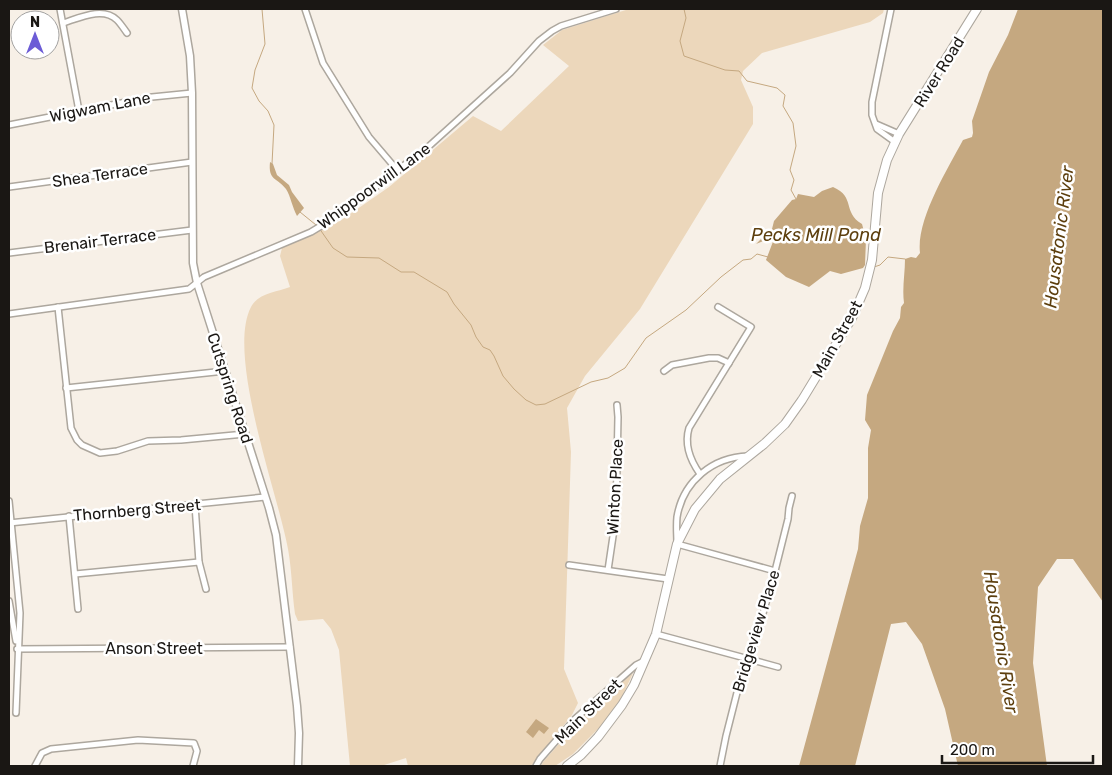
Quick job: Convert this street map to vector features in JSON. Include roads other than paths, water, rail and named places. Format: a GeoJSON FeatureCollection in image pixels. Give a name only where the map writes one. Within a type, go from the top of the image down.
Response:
{"type":"FeatureCollection","features":[{"type":"Feature","properties":{"kind":"main road","name":"River Road"},"geometry":{"type":"LineString","coordinates":[[899,134],[978,9]]}},
{"type":"Feature","properties":{"kind":"main road","name":"Main Street"},"geometry":{"type":"LineString","coordinates":[[567,766],[587,749],[612,719],[634,685],[646,661],[656,634],[677,544],[701,500],[720,479],[778,432],[802,400],[852,318],[865,288],[871,266],[880,183],[887,160],[899,134]]}},
{"type":"Feature","properties":{"kind":"street"},"geometry":{"type":"LineString","coordinates":[[60,9],[79,112]]}},
{"type":"Feature","properties":{"kind":"street","name":"Cutspring Road"},"geometry":{"type":"LineString","coordinates":[[182,9],[190,56],[192,93],[193,263],[197,283],[276,535],[299,733],[298,766]]}},
{"type":"Feature","properties":{"kind":"street"},"geometry":{"type":"LineString","coordinates":[[304,9],[323,63],[369,137],[398,171]]}},
{"type":"Feature","properties":{"kind":"street","name":"Whippoorwill Lane"},"geometry":{"type":"LineString","coordinates":[[9,314],[189,289],[204,277],[311,232],[398,171],[451,127],[510,73],[545,36],[561,26],[616,9]]}},
{"type":"Feature","properties":{"kind":"street"},"geometry":{"type":"LineString","coordinates":[[890,9],[872,102],[872,115],[878,130],[896,142]]}},
{"type":"Feature","properties":{"kind":"street"},"geometry":{"type":"LineString","coordinates":[[63,23],[93,14],[106,14],[118,20],[127,34]]}},
{"type":"Feature","properties":{"kind":"street","name":"Wigwam Lane"},"geometry":{"type":"LineString","coordinates":[[9,125],[152,97],[192,93]]}},
{"type":"Feature","properties":{"kind":"street"},"geometry":{"type":"LineString","coordinates":[[876,124],[899,134]]}},
{"type":"Feature","properties":{"kind":"street","name":"Shea Terrace"},"geometry":{"type":"LineString","coordinates":[[9,187],[192,162]]}},
{"type":"Feature","properties":{"kind":"street","name":"Brenair Terrace"},"geometry":{"type":"LineString","coordinates":[[9,253],[192,230]]}},
{"type":"Feature","properties":{"kind":"street"},"geometry":{"type":"LineString","coordinates":[[58,307],[70,422],[73,434],[87,448],[100,453],[117,452],[148,441],[245,434]]}},
{"type":"Feature","properties":{"kind":"street"},"geometry":{"type":"LineString","coordinates":[[700,474],[689,452],[687,436],[689,428],[752,327],[718,307]]}},
{"type":"Feature","properties":{"kind":"street"},"geometry":{"type":"LineString","coordinates":[[664,371],[672,365],[709,358],[718,358],[729,363]]}},
{"type":"Feature","properties":{"kind":"street"},"geometry":{"type":"LineString","coordinates":[[66,388],[225,372]]}},
{"type":"Feature","properties":{"kind":"street","name":"Winton Place"},"geometry":{"type":"LineString","coordinates":[[608,570],[616,516],[618,417],[616,405]]}},
{"type":"Feature","properties":{"kind":"street","name":"Main Street"},"geometry":{"type":"LineString","coordinates":[[677,544],[677,521],[680,507],[689,486],[700,474],[727,460],[737,456],[749,456]]}},
{"type":"Feature","properties":{"kind":"street","name":"Bridgeview Place"},"geometry":{"type":"LineString","coordinates":[[720,766],[744,665],[754,645],[775,571],[792,496]]}},
{"type":"Feature","properties":{"kind":"street","name":"Thornberg Street"},"geometry":{"type":"LineString","coordinates":[[10,522],[265,497]]}},
{"type":"Feature","properties":{"kind":"street"},"geometry":{"type":"LineString","coordinates":[[9,501],[20,613],[17,649],[16,713]]}},
{"type":"Feature","properties":{"kind":"street"},"geometry":{"type":"LineString","coordinates":[[195,505],[199,562],[206,589]]}},
{"type":"Feature","properties":{"kind":"street"},"geometry":{"type":"LineString","coordinates":[[70,516],[78,609]]}},
{"type":"Feature","properties":{"kind":"street"},"geometry":{"type":"LineString","coordinates":[[677,544],[775,571]]}},
{"type":"Feature","properties":{"kind":"street"},"geometry":{"type":"LineString","coordinates":[[75,574],[199,562]]}},
{"type":"Feature","properties":{"kind":"street"},"geometry":{"type":"LineString","coordinates":[[570,565],[668,579]]}},
{"type":"Feature","properties":{"kind":"street"},"geometry":{"type":"LineString","coordinates":[[9,601],[17,649]]}},
{"type":"Feature","properties":{"kind":"street"},"geometry":{"type":"LineString","coordinates":[[656,634],[778,667]]}},
{"type":"Feature","properties":{"kind":"street","name":"Anson Street"},"geometry":{"type":"LineString","coordinates":[[17,649],[290,647]]}},
{"type":"Feature","properties":{"kind":"street","name":"Main Street"},"geometry":{"type":"LineString","coordinates":[[536,766],[576,718],[636,666],[646,661]]}},
{"type":"Feature","properties":{"kind":"street"},"geometry":{"type":"LineString","coordinates":[[35,766],[42,753],[51,749],[138,740],[194,743],[197,751],[193,766]]}},
{"type":"Feature","properties":{"kind":"water","name":"Housatonic River"},"geometry":{"type":"Polygon","coordinates":[[[1018,9],[1103,9],[1103,602],[1073,559],[1057,559],[1038,587],[1033,663],[1047,766],[958,766],[945,709],[922,644],[906,622],[891,624],[855,766],[799,766],[858,549],[860,526],[868,498],[868,448],[871,430],[865,420],[867,395],[900,318],[901,307],[904,303],[905,259],[916,258],[920,253],[923,226],[934,195],[963,140],[972,137],[972,121],[989,72],[1008,35],[1018,9]]]}},
{"type":"Feature","properties":{"kind":"water"},"geometry":{"type":"Polygon","coordinates":[[[270,162],[273,164],[277,175],[289,185],[304,208],[297,216],[286,189],[270,173],[270,162]]]}},
{"type":"Feature","properties":{"kind":"water","name":"Pecks Mill Pond"},"geometry":{"type":"Polygon","coordinates":[[[833,187],[844,195],[852,215],[862,224],[866,239],[865,265],[863,268],[841,274],[830,271],[809,287],[786,277],[766,260],[774,239],[768,239],[756,244],[771,233],[774,221],[792,200],[796,199],[798,194],[814,197],[822,191],[833,187]]]}},
{"type":"Feature","properties":{"kind":"water"},"geometry":{"type":"Polygon","coordinates":[[[536,719],[549,728],[544,734],[539,730],[533,738],[526,732],[536,719]]]}},
{"type":"Feature","properties":{"kind":"waterway"},"geometry":{"type":"LineString","coordinates":[[262,9],[265,44],[255,70],[252,88],[259,101],[268,111],[274,125],[272,164]]}},
{"type":"Feature","properties":{"kind":"waterway"},"geometry":{"type":"LineString","coordinates":[[684,9],[686,18],[680,41],[684,56],[725,70],[739,71],[747,81],[777,88],[785,95],[783,106],[793,123],[796,146],[790,170],[794,180],[791,190],[796,199]]}},
{"type":"Feature","properties":{"kind":"waterway"},"geometry":{"type":"LineString","coordinates":[[300,212],[316,225]]}},
{"type":"Feature","properties":{"kind":"waterway"},"geometry":{"type":"LineString","coordinates":[[319,228],[333,248],[347,257],[379,258],[401,272],[414,272],[447,292],[471,325],[483,347],[490,350],[503,376],[526,400],[536,405],[545,404],[591,382],[608,378],[625,368],[646,338],[686,310],[721,277],[743,260],[751,259],[757,254],[768,257]]}},
{"type":"Feature","properties":{"kind":"waterway"},"geometry":{"type":"LineString","coordinates":[[874,267],[880,265],[888,257],[905,259]]}}]}
